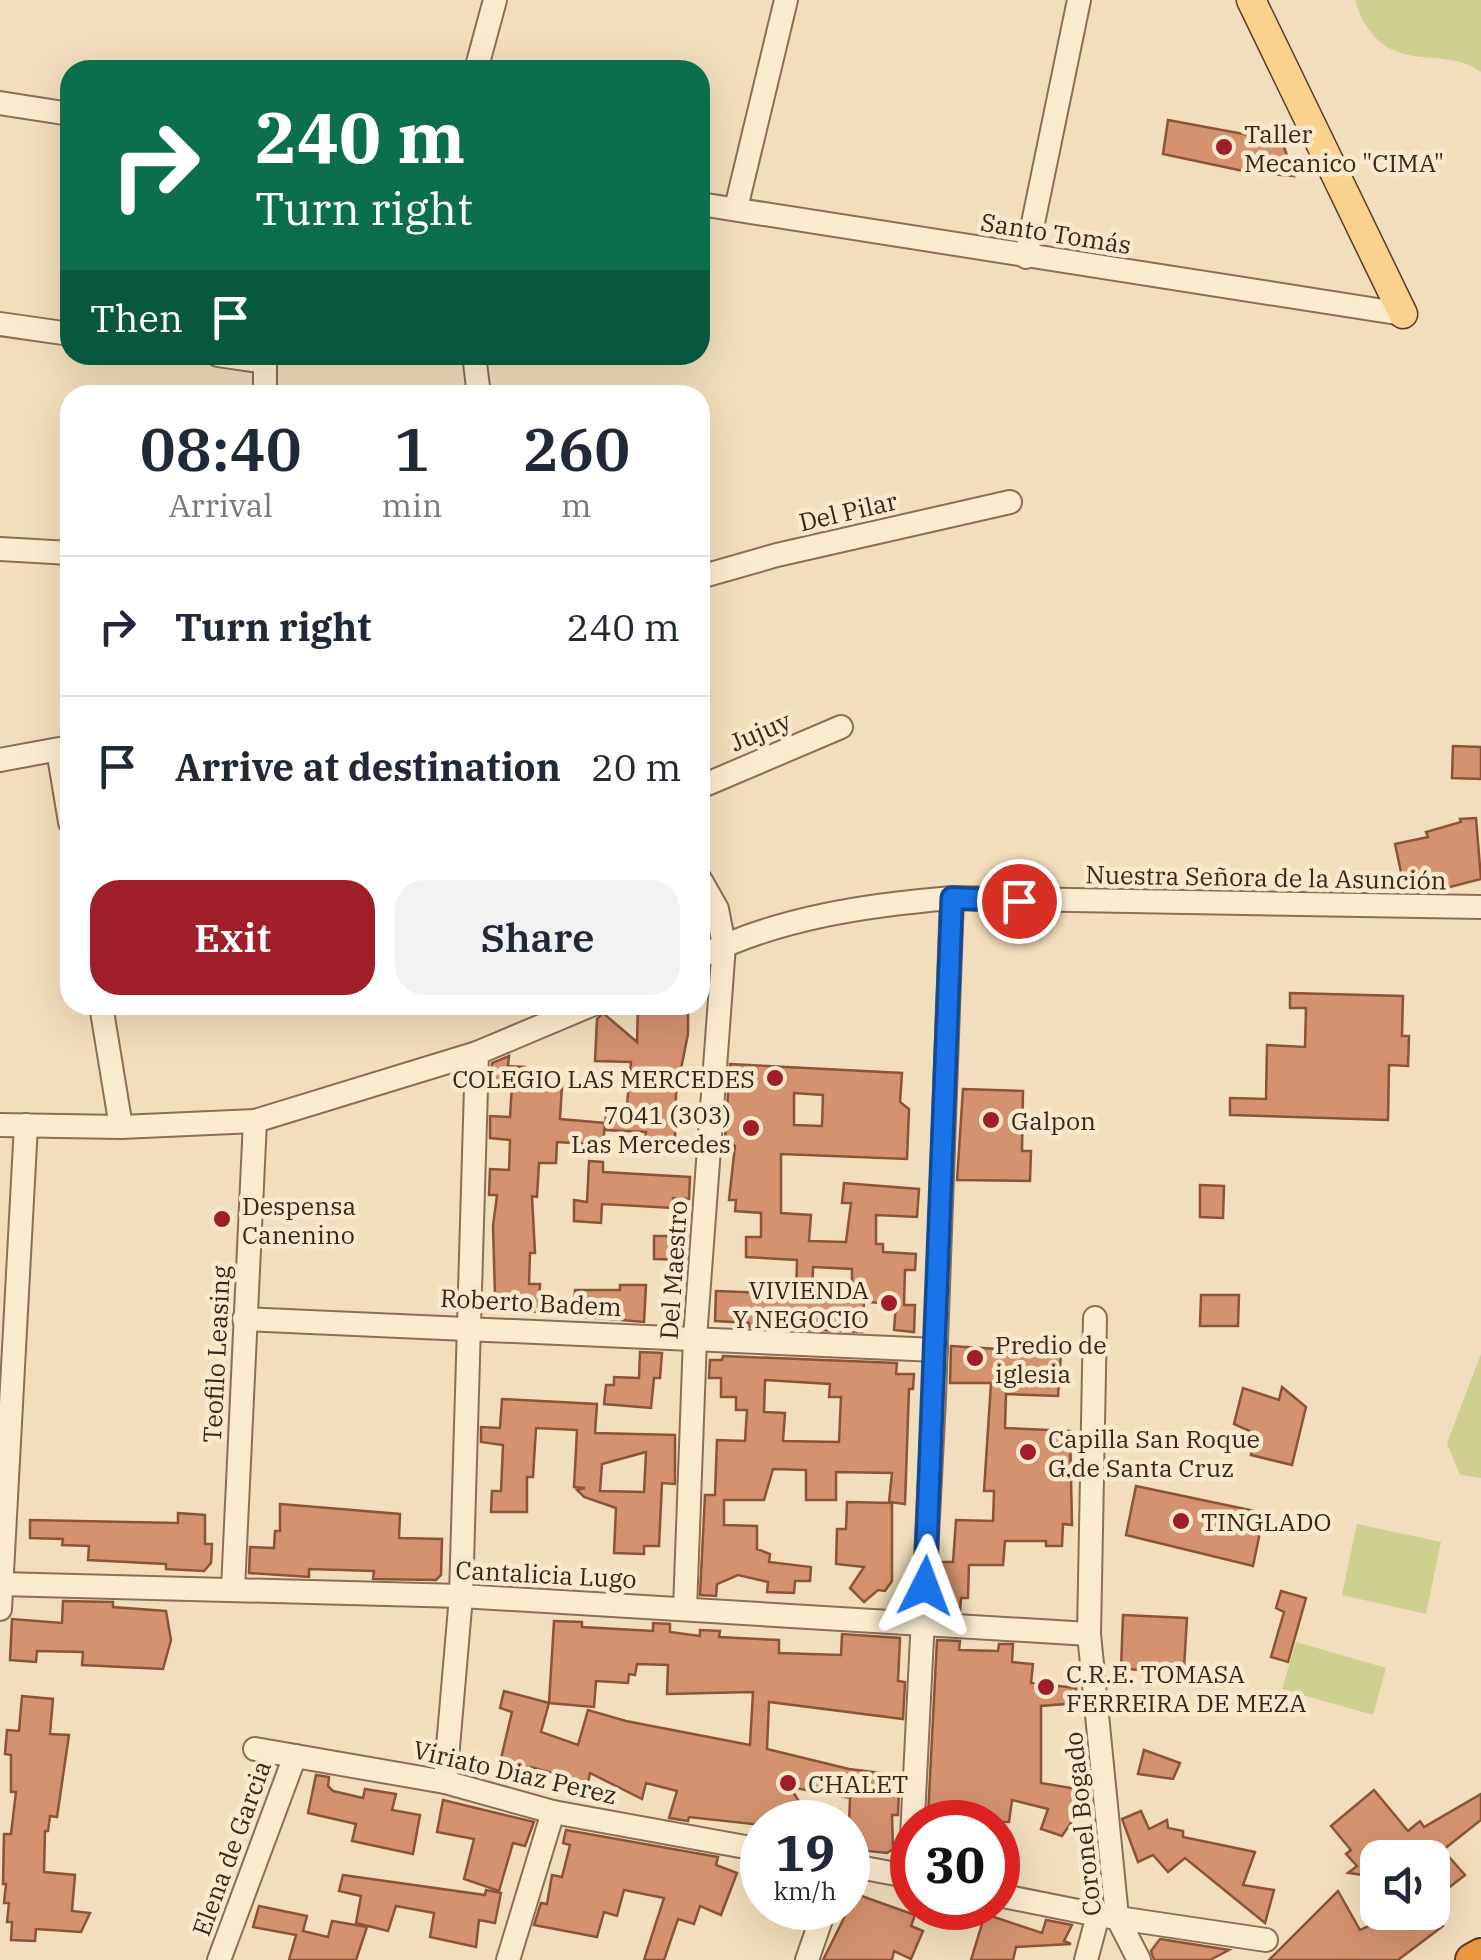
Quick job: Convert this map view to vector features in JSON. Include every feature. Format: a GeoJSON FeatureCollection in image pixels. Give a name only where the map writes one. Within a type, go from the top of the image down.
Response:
{"type":"FeatureCollection","features":[{"type":"Feature","properties":{"kind":"highway"},"geometry":{"type":"LineString","coordinates":[[1472,1960],[1481,1955]]}},
{"type":"Feature","properties":{"kind":"main road"},"geometry":{"type":"LineString","coordinates":[[1251,0],[1403,314]]}},
{"type":"Feature","properties":{"kind":"street"},"geometry":{"type":"LineString","coordinates":[[479,60],[496,0]]}},
{"type":"Feature","properties":{"kind":"street"},"geometry":{"type":"LineString","coordinates":[[736,208],[786,0]]}},
{"type":"Feature","properties":{"kind":"street"},"geometry":{"type":"LineString","coordinates":[[1026,257],[1080,0]]}},
{"type":"Feature","properties":{"kind":"street"},"geometry":{"type":"LineString","coordinates":[[0,103],[60,112]]}},
{"type":"Feature","properties":{"kind":"street","name":"Santo Tomás"},"geometry":{"type":"LineString","coordinates":[[710,205],[1403,314]]}},
{"type":"Feature","properties":{"kind":"street"},"geometry":{"type":"LineString","coordinates":[[0,324],[60,333]]}},
{"type":"Feature","properties":{"kind":"street","name":"Del Pilar"},"geometry":{"type":"LineString","coordinates":[[710,574],[1010,502]]}},
{"type":"Feature","properties":{"kind":"street"},"geometry":{"type":"LineString","coordinates":[[0,549],[60,553]]}},
{"type":"Feature","properties":{"kind":"street","name":"Jujuy"},"geometry":{"type":"LineString","coordinates":[[710,782],[841,727]]}},
{"type":"Feature","properties":{"kind":"street"},"geometry":{"type":"LineString","coordinates":[[0,760],[60,749]]}},
{"type":"Feature","properties":{"kind":"street","name":"Del Maestro"},"geometry":{"type":"LineString","coordinates":[[685,1610],[696,1338],[724,945],[718,910],[710,897]]}},
{"type":"Feature","properties":{"kind":"street"},"geometry":{"type":"LineString","coordinates":[[915,1800],[952,898]]}},
{"type":"Feature","properties":{"kind":"street","name":"Nuestra Señora de la Asunción"},"geometry":{"type":"LineString","coordinates":[[710,953],[724,945],[865,905],[952,898],[1481,907]]}},
{"type":"Feature","properties":{"kind":"street"},"geometry":{"type":"LineString","coordinates":[[103,1015],[122,1126]]}},
{"type":"Feature","properties":{"kind":"street"},"geometry":{"type":"LineString","coordinates":[[0,1126],[255,1121],[477,1053],[566,1015]]}},
{"type":"Feature","properties":{"kind":"street"},"geometry":{"type":"LineString","coordinates":[[445,1782],[461,1596],[477,1053]]}},
{"type":"Feature","properties":{"kind":"street","name":"Teofilo Leasing"},"geometry":{"type":"LineString","coordinates":[[233,1589],[255,1121]]}},
{"type":"Feature","properties":{"kind":"street"},"geometry":{"type":"LineString","coordinates":[[0,1609],[26,1125]]}},
{"type":"Feature","properties":{"kind":"street","name":"Roberto Badem"},"geometry":{"type":"LineString","coordinates":[[244,1318],[936,1350]]}},
{"type":"Feature","properties":{"kind":"street","name":"Coronel Bogado"},"geometry":{"type":"LineString","coordinates":[[1096,1318],[1089,1634],[1108,1916],[1139,1960]]}},
{"type":"Feature","properties":{"kind":"street","name":"Cantalicia Lugo"},"geometry":{"type":"LineString","coordinates":[[0,1584],[461,1596],[1089,1634]]}},
{"type":"Feature","properties":{"kind":"street","name":"Viriato Diaz Perez"},"geometry":{"type":"LineString","coordinates":[[255,1749],[445,1782],[554,1812],[740,1846]]}},
{"type":"Feature","properties":{"kind":"street","name":"Elena de Garcia"},"geometry":{"type":"LineString","coordinates":[[219,1960],[295,1756]]}},
{"type":"Feature","properties":{"kind":"street"},"geometry":{"type":"LineString","coordinates":[[508,1960],[554,1812]]}},
{"type":"Feature","properties":{"kind":"street"},"geometry":{"type":"LineString","coordinates":[[1020,1898],[1266,1940]]}},
{"type":"Feature","properties":{"kind":"street"},"geometry":{"type":"LineString","coordinates":[[1086,1960],[1108,1916]]}},
{"type":"Feature","properties":{"kind":"street"},"geometry":{"type":"LineString","coordinates":[[806,1960],[817,1930]]}},
{"type":"Feature","properties":{"kind":"green space"},"geometry":{"type":"Polygon","coordinates":[[[1355,0],[1481,0],[1481,72],[1466,64],[1396,51],[1380,42],[1366,26],[1355,0]]]}},
{"type":"Feature","properties":{"kind":"green space"},"geometry":{"type":"Polygon","coordinates":[[[1481,1354],[1481,1478],[1460,1475],[1447,1443],[1481,1354]]]}},
{"type":"Feature","properties":{"kind":"green space"},"geometry":{"type":"Polygon","coordinates":[[[1357,1524],[1441,1542],[1426,1614],[1342,1595],[1357,1524]]]}},
{"type":"Feature","properties":{"kind":"green space"},"geometry":{"type":"Polygon","coordinates":[[[1296,1642],[1386,1668],[1373,1715],[1282,1689],[1296,1642]]]}},
{"type":"Feature","properties":{"kind":"building","name":"Taller Mecanico \"CIMA\""},"geometry":{"type":"Polygon","coordinates":[[[1168,120],[1282,141],[1294,176],[1248,172],[1163,154],[1168,120]]]}},
{"type":"Feature","properties":{"kind":"building"},"geometry":{"type":"Polygon","coordinates":[[[1453,746],[1481,747],[1481,779],[1452,778],[1453,746]]]}},
{"type":"Feature","properties":{"kind":"building"},"geometry":{"type":"Polygon","coordinates":[[[1476,818],[1481,879],[1442,889],[1439,879],[1404,886],[1395,844],[1428,837],[1426,832],[1461,822],[1460,819],[1476,818]]]}},
{"type":"Feature","properties":{"kind":"building"},"geometry":{"type":"Polygon","coordinates":[[[1290,993],[1403,996],[1402,1036],[1409,1036],[1408,1066],[1389,1065],[1388,1120],[1230,1115],[1230,1098],[1266,1099],[1267,1045],[1305,1047],[1306,1008],[1290,1008],[1290,993]]]}},
{"type":"Feature","properties":{"kind":"building"},"geometry":{"type":"Polygon","coordinates":[[[605,1015],[637,1042],[638,1015],[688,1015],[676,1094],[675,1142],[645,1140],[646,1132],[605,1130],[606,1114],[626,1115],[631,1062],[595,1061],[597,1019],[605,1015]]]}},
{"type":"Feature","properties":{"kind":"building"},"geometry":{"type":"Polygon","coordinates":[[[509,1056],[508,1066],[525,1067],[525,1083],[491,1081],[492,1063],[509,1056]]]}},
{"type":"Feature","properties":{"kind":"building"},"geometry":{"type":"Polygon","coordinates":[[[730,1064],[902,1073],[900,1102],[909,1109],[907,1159],[781,1154],[781,1213],[811,1215],[809,1241],[846,1242],[851,1203],[842,1203],[844,1183],[919,1189],[917,1217],[876,1215],[876,1244],[883,1244],[883,1252],[916,1254],[915,1270],[905,1270],[904,1305],[915,1305],[914,1332],[894,1330],[896,1305],[852,1300],[852,1269],[813,1267],[812,1299],[864,1302],[862,1332],[749,1327],[749,1323],[715,1321],[716,1291],[796,1294],[797,1260],[746,1257],[746,1237],[761,1237],[761,1213],[735,1211],[736,1200],[729,1200],[735,1146],[725,1138],[730,1064]],[[794,1093],[794,1125],[822,1126],[823,1095],[794,1093]]]}},
{"type":"Feature","properties":{"kind":"building"},"geometry":{"type":"Polygon","coordinates":[[[512,1085],[562,1086],[560,1119],[605,1123],[603,1145],[557,1142],[556,1163],[539,1163],[537,1197],[532,1196],[535,1253],[530,1253],[529,1284],[540,1284],[539,1312],[484,1309],[495,1295],[493,1226],[497,1195],[489,1195],[490,1169],[509,1170],[510,1140],[490,1138],[490,1116],[510,1117],[512,1085]]]}},
{"type":"Feature","properties":{"kind":"building","name":"Galpon"},"geometry":{"type":"Polygon","coordinates":[[[963,1089],[1023,1091],[1022,1151],[1031,1151],[1030,1181],[957,1180],[963,1089]]]}},
{"type":"Feature","properties":{"kind":"building"},"geometry":{"type":"Polygon","coordinates":[[[589,1161],[603,1162],[603,1172],[690,1177],[689,1199],[673,1198],[673,1208],[602,1204],[601,1223],[574,1221],[574,1200],[587,1202],[589,1161]]]}},
{"type":"Feature","properties":{"kind":"building"},"geometry":{"type":"Polygon","coordinates":[[[1200,1185],[1224,1186],[1223,1218],[1200,1217],[1200,1185]]]}},
{"type":"Feature","properties":{"kind":"building"},"geometry":{"type":"Polygon","coordinates":[[[654,1236],[687,1236],[686,1260],[654,1259],[654,1236]]]}},
{"type":"Feature","properties":{"kind":"building"},"geometry":{"type":"Polygon","coordinates":[[[620,1285],[646,1285],[644,1322],[574,1316],[575,1290],[620,1290],[620,1285]]]}},
{"type":"Feature","properties":{"kind":"building"},"geometry":{"type":"Polygon","coordinates":[[[1201,1295],[1239,1295],[1238,1326],[1200,1326],[1201,1295]]]}},
{"type":"Feature","properties":{"kind":"building"},"geometry":{"type":"Polygon","coordinates":[[[951,1346],[1061,1353],[1058,1396],[1006,1394],[1005,1428],[1070,1431],[1072,1525],[1063,1524],[1062,1546],[1046,1546],[1046,1541],[1005,1541],[1003,1565],[969,1565],[968,1598],[961,1598],[960,1611],[939,1608],[941,1562],[953,1562],[956,1520],[993,1521],[994,1491],[984,1491],[991,1383],[950,1383],[951,1346]]]}},
{"type":"Feature","properties":{"kind":"building"},"geometry":{"type":"Polygon","coordinates":[[[640,1352],[662,1353],[651,1408],[604,1404],[606,1385],[614,1385],[614,1377],[639,1378],[640,1352]]]}},
{"type":"Feature","properties":{"kind":"building"},"geometry":{"type":"Polygon","coordinates":[[[723,1356],[897,1363],[896,1374],[914,1374],[913,1389],[909,1389],[905,1504],[889,1502],[892,1473],[836,1472],[836,1500],[806,1500],[806,1470],[773,1469],[764,1500],[724,1500],[724,1525],[757,1526],[757,1549],[770,1554],[769,1562],[811,1567],[810,1581],[795,1581],[794,1593],[767,1592],[768,1582],[738,1575],[717,1584],[716,1596],[700,1595],[705,1495],[715,1495],[717,1440],[745,1441],[747,1410],[736,1410],[736,1397],[721,1397],[721,1378],[709,1378],[710,1360],[722,1360],[723,1356]],[[765,1380],[764,1412],[785,1413],[783,1441],[839,1442],[841,1397],[829,1397],[830,1384],[765,1380]]]}},
{"type":"Feature","properties":{"kind":"building"},"geometry":{"type":"Polygon","coordinates":[[[1282,1387],[1306,1407],[1292,1465],[1251,1455],[1256,1434],[1234,1424],[1243,1388],[1279,1400],[1282,1387]]]}},
{"type":"Feature","properties":{"kind":"building"},"geometry":{"type":"Polygon","coordinates":[[[502,1399],[597,1404],[595,1433],[675,1435],[675,1484],[662,1483],[659,1546],[644,1546],[644,1554],[614,1553],[616,1508],[584,1497],[577,1490],[585,1488],[574,1487],[577,1430],[536,1428],[533,1477],[527,1477],[527,1512],[491,1512],[492,1491],[501,1491],[503,1445],[481,1442],[481,1427],[500,1428],[502,1399]],[[646,1452],[602,1464],[600,1491],[644,1492],[646,1452]]]}},
{"type":"Feature","properties":{"kind":"building","name":"TINGLADO"},"geometry":{"type":"Polygon","coordinates":[[[1136,1486],[1264,1513],[1253,1566],[1126,1535],[1136,1486]]]}},
{"type":"Feature","properties":{"kind":"building"},"geometry":{"type":"Polygon","coordinates":[[[847,1502],[892,1503],[892,1581],[885,1591],[878,1590],[864,1602],[850,1588],[864,1567],[836,1564],[837,1529],[846,1529],[847,1502]]]}},
{"type":"Feature","properties":{"kind":"building"},"geometry":{"type":"Polygon","coordinates":[[[280,1504],[400,1514],[399,1538],[442,1539],[441,1575],[436,1580],[373,1579],[374,1571],[309,1569],[309,1577],[249,1573],[250,1547],[274,1548],[275,1531],[280,1531],[280,1504]]]}},
{"type":"Feature","properties":{"kind":"building"},"geometry":{"type":"Polygon","coordinates":[[[178,1513],[205,1515],[205,1544],[212,1544],[211,1563],[204,1571],[166,1569],[166,1564],[88,1560],[89,1546],[62,1545],[63,1539],[30,1538],[30,1520],[178,1523],[178,1513]]]}},
{"type":"Feature","properties":{"kind":"building"},"geometry":{"type":"Polygon","coordinates":[[[1281,1591],[1306,1598],[1288,1662],[1271,1657],[1284,1612],[1276,1608],[1281,1591]]]}},
{"type":"Feature","properties":{"kind":"building"},"geometry":{"type":"Polygon","coordinates":[[[63,1601],[113,1602],[113,1607],[166,1611],[171,1640],[163,1669],[82,1665],[83,1652],[37,1651],[36,1662],[10,1660],[12,1619],[62,1623],[63,1601]]]}},
{"type":"Feature","properties":{"kind":"building"},"geometry":{"type":"Polygon","coordinates":[[[1123,1615],[1187,1618],[1184,1668],[1154,1672],[1121,1668],[1123,1615]]]}},
{"type":"Feature","properties":{"kind":"building"},"geometry":{"type":"Polygon","coordinates":[[[554,1621],[582,1622],[582,1627],[653,1631],[653,1623],[670,1624],[670,1632],[700,1636],[700,1630],[720,1631],[719,1637],[779,1640],[779,1653],[841,1655],[842,1634],[900,1638],[898,1681],[905,1682],[903,1719],[769,1702],[767,1749],[882,1773],[880,1788],[899,1790],[899,1800],[890,1800],[890,1851],[870,1851],[870,1800],[850,1800],[790,1787],[798,1800],[740,1800],[740,1823],[689,1817],[688,1821],[669,1818],[677,1791],[646,1783],[642,1799],[590,1773],[588,1783],[531,1767],[528,1779],[498,1771],[512,1712],[500,1708],[504,1691],[549,1703],[554,1621]],[[637,1664],[628,1683],[596,1681],[594,1707],[549,1703],[541,1732],[578,1745],[588,1710],[750,1745],[753,1692],[667,1694],[668,1665],[637,1664]]]}},
{"type":"Feature","properties":{"kind":"building"},"geometry":{"type":"Polygon","coordinates":[[[937,1640],[960,1641],[959,1650],[998,1651],[999,1644],[1013,1644],[1012,1662],[1033,1664],[1031,1683],[1076,1688],[1078,1703],[1041,1706],[1041,1783],[1083,1790],[1086,1816],[1077,1814],[1062,1836],[1041,1829],[1048,1809],[1020,1800],[929,1800],[937,1640]]]}},
{"type":"Feature","properties":{"kind":"building"},"geometry":{"type":"Polygon","coordinates":[[[22,1696],[53,1699],[50,1734],[69,1735],[57,1817],[50,1816],[45,1831],[44,1872],[75,1875],[72,1911],[90,1913],[81,1932],[36,1929],[35,1941],[11,1940],[12,1922],[7,1922],[9,1903],[4,1903],[4,1834],[11,1834],[16,1792],[11,1792],[11,1755],[5,1754],[7,1730],[19,1731],[22,1696]]]}},
{"type":"Feature","properties":{"kind":"building"},"geometry":{"type":"Polygon","coordinates":[[[1144,1750],[1180,1763],[1173,1779],[1138,1774],[1144,1750]]]}},
{"type":"Feature","properties":{"kind":"building"},"geometry":{"type":"Polygon","coordinates":[[[316,1775],[329,1777],[328,1786],[333,1791],[363,1798],[365,1789],[396,1794],[392,1810],[420,1815],[413,1854],[352,1841],[356,1824],[308,1813],[316,1775]]]}},
{"type":"Feature","properties":{"kind":"building"},"geometry":{"type":"Polygon","coordinates":[[[1374,1790],[1408,1831],[1420,1821],[1424,1827],[1481,1794],[1481,1820],[1450,1844],[1450,1840],[1360,1840],[1360,1875],[1348,1873],[1357,1866],[1346,1854],[1351,1850],[1331,1826],[1374,1790]]]}},
{"type":"Feature","properties":{"kind":"building"},"geometry":{"type":"Polygon","coordinates":[[[443,1800],[534,1822],[525,1846],[513,1843],[499,1891],[464,1879],[474,1839],[437,1832],[443,1800]]]}},
{"type":"Feature","properties":{"kind":"building"},"geometry":{"type":"Polygon","coordinates":[[[1141,1811],[1149,1829],[1167,1820],[1168,1828],[1183,1831],[1183,1837],[1255,1852],[1243,1885],[1274,1890],[1265,1923],[1185,1858],[1168,1872],[1153,1855],[1138,1862],[1122,1819],[1141,1811]]]}},
{"type":"Feature","properties":{"kind":"building"},"geometry":{"type":"Polygon","coordinates":[[[566,1830],[718,1857],[716,1865],[737,1873],[721,1915],[700,1906],[694,1924],[678,1919],[664,1960],[644,1960],[664,1898],[624,1890],[617,1916],[604,1912],[597,1937],[534,1925],[541,1903],[547,1904],[552,1875],[562,1877],[570,1845],[563,1843],[566,1830]]]}},
{"type":"Feature","properties":{"kind":"building"},"geometry":{"type":"Polygon","coordinates":[[[1450,1858],[1465,1875],[1450,1887],[1450,1858]]]}},
{"type":"Feature","properties":{"kind":"building"},"geometry":{"type":"Polygon","coordinates":[[[343,1875],[485,1895],[486,1890],[501,1893],[495,1923],[479,1920],[476,1947],[430,1937],[434,1913],[396,1906],[388,1931],[356,1923],[361,1896],[339,1891],[343,1875]]]}},
{"type":"Feature","properties":{"kind":"building"},"geometry":{"type":"Polygon","coordinates":[[[1338,1891],[1360,1930],[1438,1930],[1398,1960],[1269,1960],[1338,1891]]]}},
{"type":"Feature","properties":{"kind":"building"},"geometry":{"type":"Polygon","coordinates":[[[870,1899],[890,1906],[890,1930],[923,1931],[911,1959],[894,1951],[892,1960],[823,1960],[838,1930],[870,1930],[870,1899]]]}},
{"type":"Feature","properties":{"kind":"building"},"geometry":{"type":"Polygon","coordinates":[[[259,1906],[307,1916],[303,1931],[328,1937],[332,1921],[367,1927],[356,1960],[289,1960],[296,1935],[253,1927],[259,1906]]]}},
{"type":"Feature","properties":{"kind":"building"},"geometry":{"type":"Polygon","coordinates":[[[1046,1920],[1072,1925],[1064,1941],[1071,1944],[1016,1947],[1013,1960],[971,1960],[980,1930],[1020,1930],[1020,1926],[1042,1933],[1046,1920]]]}},
{"type":"Feature","properties":{"kind":"building"},"geometry":{"type":"Polygon","coordinates":[[[1160,1939],[1229,1950],[1210,1960],[1154,1960],[1151,1951],[1160,1939]]]}},
{"type":"Feature","properties":{"kind":"place","name":"Taller Mecanico \"CIMA\""},"geometry":{"type":"Point","coordinates":[1224,147]}},
{"type":"Feature","properties":{"kind":"place","name":"COLEGIO LAS MERCEDES"},"geometry":{"type":"Point","coordinates":[775,1078]}},
{"type":"Feature","properties":{"kind":"place","name":"Galpon"},"geometry":{"type":"Point","coordinates":[991,1120]}},
{"type":"Feature","properties":{"kind":"place","name":"7041 (303) Las Mercedes"},"geometry":{"type":"Point","coordinates":[751,1128]}},
{"type":"Feature","properties":{"kind":"place","name":"Despensa Canenino"},"geometry":{"type":"Point","coordinates":[222,1219]}},
{"type":"Feature","properties":{"kind":"place","name":"VIVIENDA Y NEGOCIO"},"geometry":{"type":"Point","coordinates":[889,1303]}},
{"type":"Feature","properties":{"kind":"place","name":"Predio de iglesia"},"geometry":{"type":"Point","coordinates":[975,1358]}},
{"type":"Feature","properties":{"kind":"place","name":"Capilla San Roque G.de Santa Cruz"},"geometry":{"type":"Point","coordinates":[1028,1452]}},
{"type":"Feature","properties":{"kind":"place","name":"TINGLADO"},"geometry":{"type":"Point","coordinates":[1181,1521]}},
{"type":"Feature","properties":{"kind":"place","name":"C.R.E. TOMASA FERREIRA DE MEZA"},"geometry":{"type":"Point","coordinates":[1046,1687]}},
{"type":"Feature","properties":{"kind":"place","name":"CHALET"},"geometry":{"type":"Point","coordinates":[788,1783]}},
{"type":"Feature","properties":{"kind":"route"},"geometry":{"type":"LineString","coordinates":[[925,1586],[952,898],[1019,901]]}}]}
